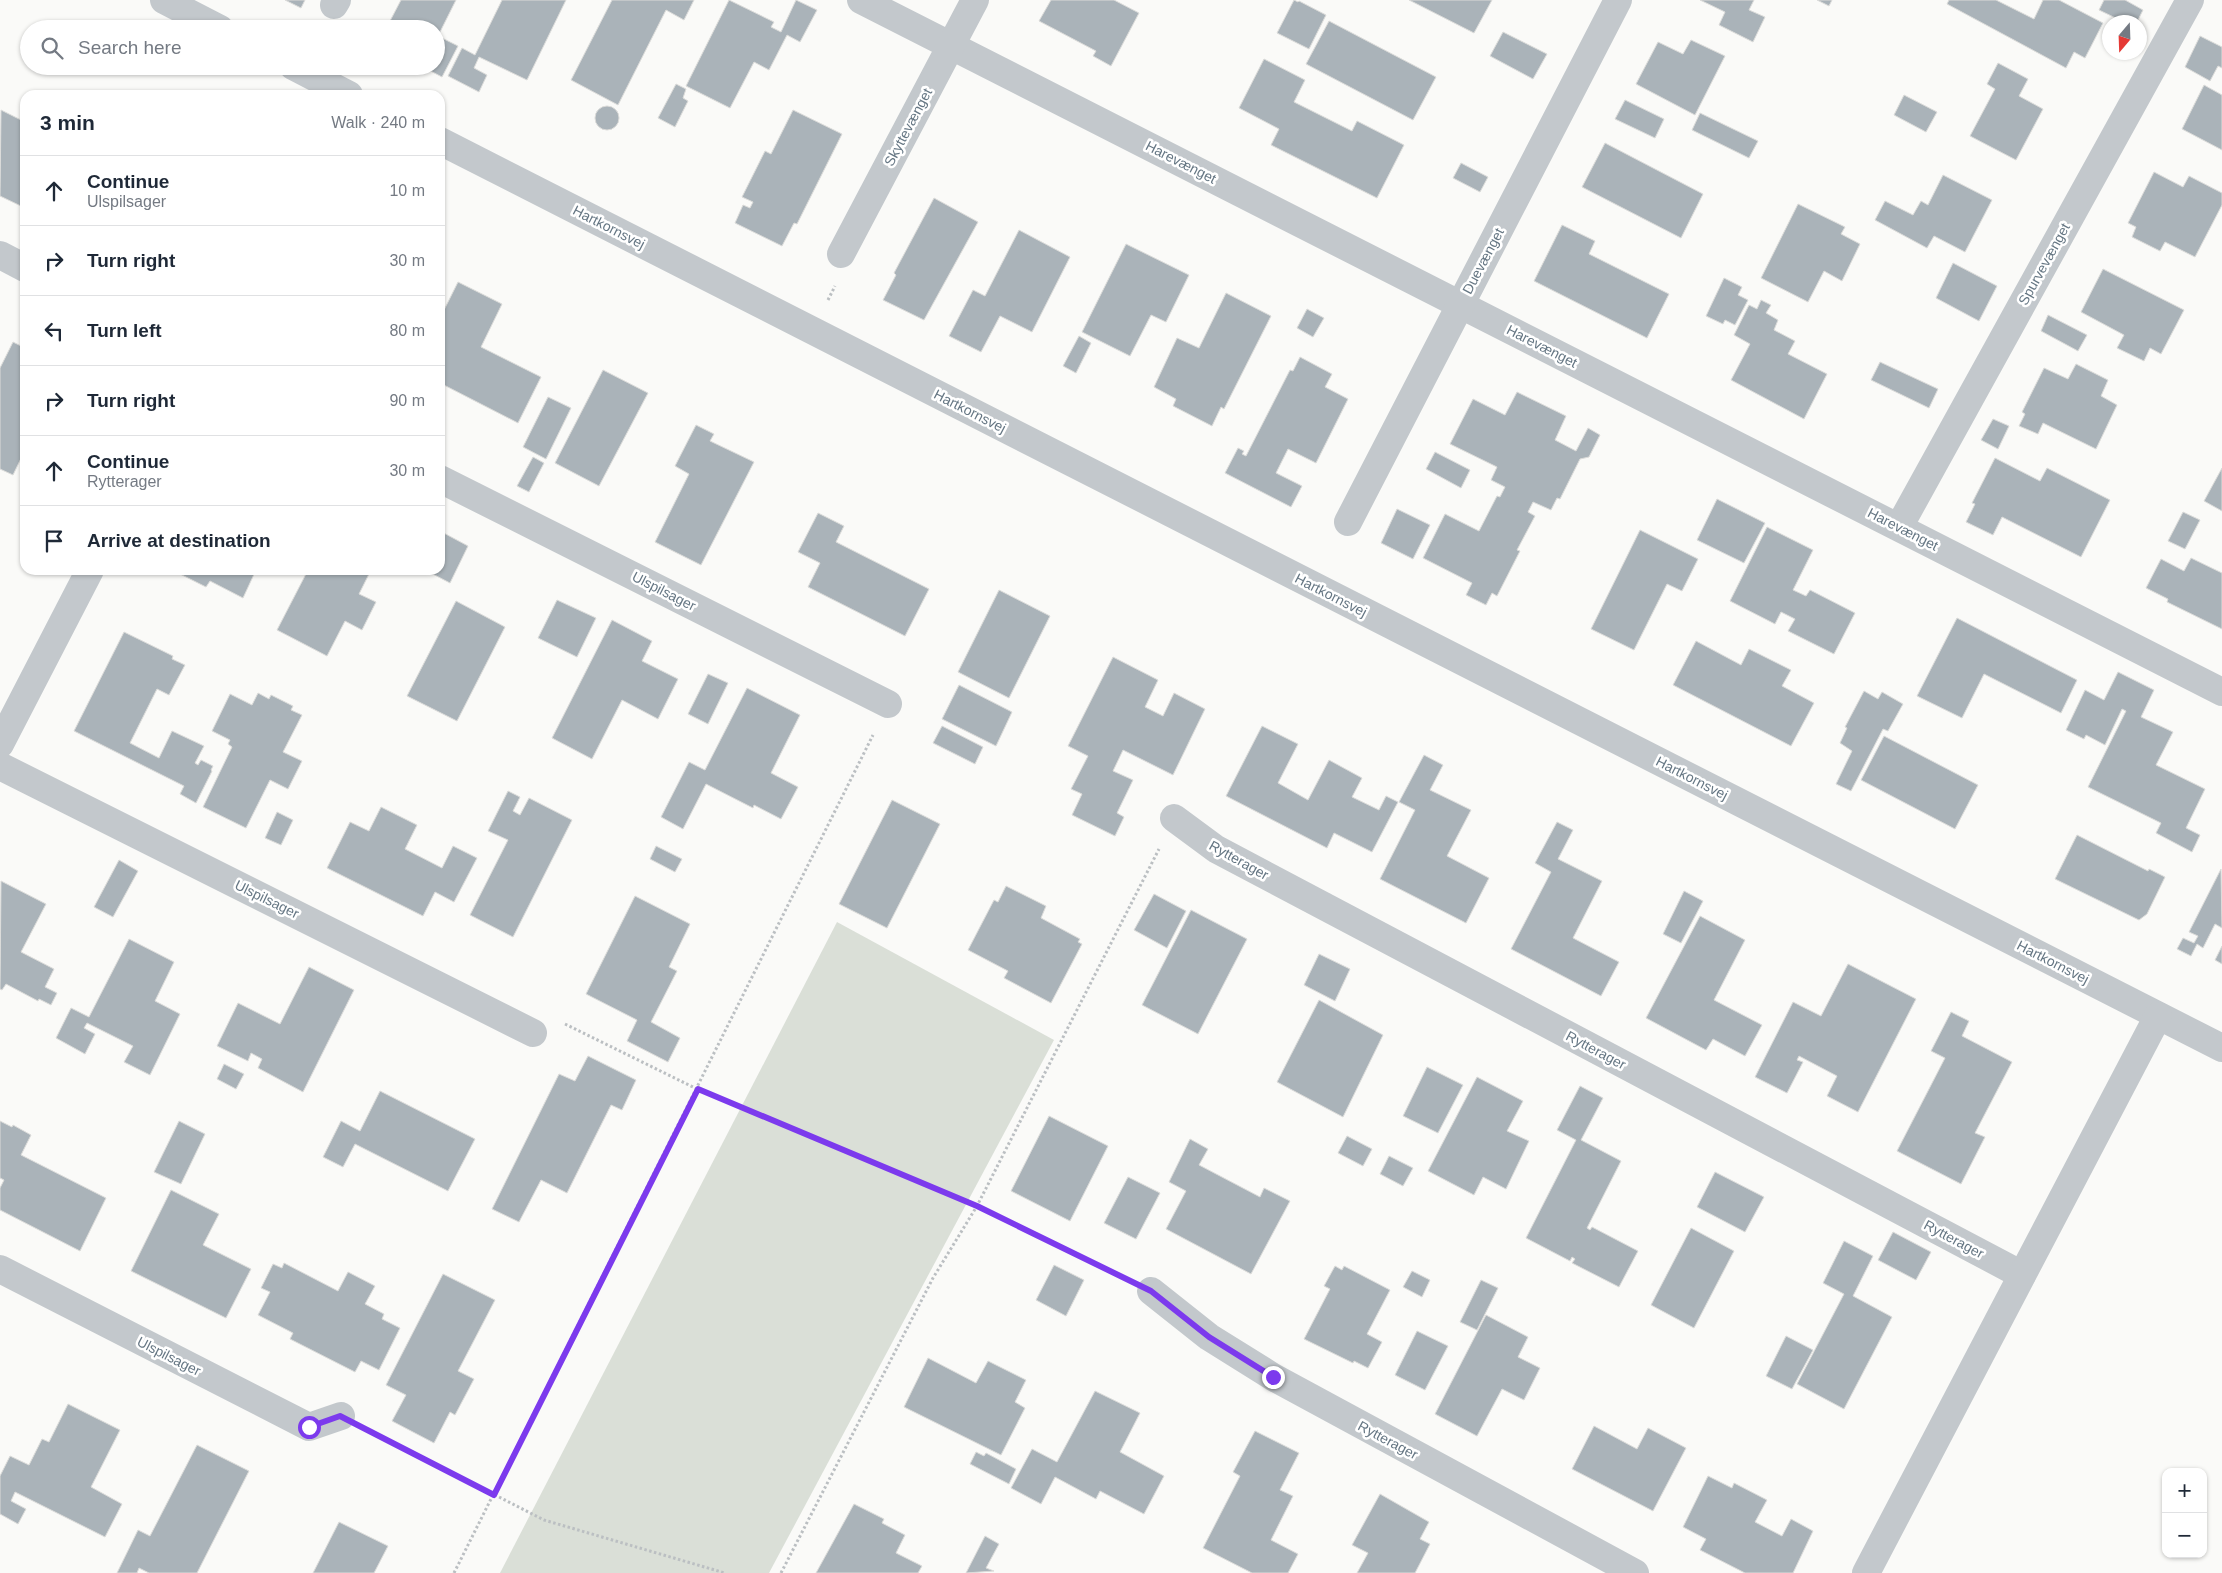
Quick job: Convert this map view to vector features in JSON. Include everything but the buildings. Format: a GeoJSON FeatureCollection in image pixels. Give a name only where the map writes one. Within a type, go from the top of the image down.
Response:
{"type":"FeatureCollection","features":[{"type":"Feature","properties":{"kind":"street"},"geometry":{"type":"LineString","coordinates":[[164,0],[203,20]]}},
{"type":"Feature","properties":{"kind":"street","name":"Harevænget"},"geometry":{"type":"LineString","coordinates":[[861,0],[2222,692]]}},
{"type":"Feature","properties":{"kind":"street","name":"Skyttevænget"},"geometry":{"type":"LineString","coordinates":[[841,254],[975,0]]}},
{"type":"Feature","properties":{"kind":"street","name":"Duevænget"},"geometry":{"type":"LineString","coordinates":[[1348,522],[1618,0]]}},
{"type":"Feature","properties":{"kind":"street","name":"Spurvevænget"},"geometry":{"type":"LineString","coordinates":[[1899,527],[2190,0]]}},
{"type":"Feature","properties":{"kind":"street"},"geometry":{"type":"LineString","coordinates":[[309,75],[335,90]]}},
{"type":"Feature","properties":{"kind":"street","name":"Hartkornsvej"},"geometry":{"type":"LineString","coordinates":[[445,144],[2222,1048]]}},
{"type":"Feature","properties":{"kind":"street"},"geometry":{"type":"LineString","coordinates":[[0,255],[20,265]]}},
{"type":"Feature","properties":{"kind":"street","name":"Ulspilsager"},"geometry":{"type":"LineString","coordinates":[[445,482],[888,704]]}},
{"type":"Feature","properties":{"kind":"street"},"geometry":{"type":"LineString","coordinates":[[0,744],[87,575]]}},
{"type":"Feature","properties":{"kind":"street","name":"Ulspilsager"},"geometry":{"type":"LineString","coordinates":[[0,766],[534,1032]]}},
{"type":"Feature","properties":{"kind":"street","name":"Rytterager"},"geometry":{"type":"LineString","coordinates":[[1174,818],[1216,849],[2022,1275]]}},
{"type":"Feature","properties":{"kind":"street"},"geometry":{"type":"LineString","coordinates":[[1866,1573],[2158,1016]]}},
{"type":"Feature","properties":{"kind":"street","name":"Ulspilsager"},"geometry":{"type":"LineString","coordinates":[[0,1270],[309,1427],[340,1416]]}},
{"type":"Feature","properties":{"kind":"street","name":"Rytterager"},"geometry":{"type":"LineString","coordinates":[[1151,1291],[1209,1337],[1273,1377],[1635,1573]]}},
{"type":"Feature","properties":{"kind":"path"},"geometry":{"type":"LineString","coordinates":[[813,331],[842,270],[841,254]]}},
{"type":"Feature","properties":{"kind":"path"},"geometry":{"type":"LineString","coordinates":[[454,1573],[698,1089],[888,704]]}},
{"type":"Feature","properties":{"kind":"path"},"geometry":{"type":"LineString","coordinates":[[781,1573],[933,1278],[977,1206],[1174,818]]}},
{"type":"Feature","properties":{"kind":"path"},"geometry":{"type":"LineString","coordinates":[[534,1032],[551,1017],[698,1089],[977,1206],[1151,1291]]}},
{"type":"Feature","properties":{"kind":"path"},"geometry":{"type":"LineString","coordinates":[[340,1416],[544,1520],[725,1573]]}},
{"type":"Feature","properties":{"kind":"shaded area"},"geometry":{"type":"Polygon","coordinates":[[[837,922],[1054,1040],[769,1573],[500,1573],[837,922]]]}},
{"type":"Feature","properties":{"kind":"route"},"geometry":{"type":"LineString","coordinates":[[309,1427],[340,1416],[494,1495],[698,1089],[977,1206],[1151,1291],[1209,1337],[1273,1377]]}}]}
